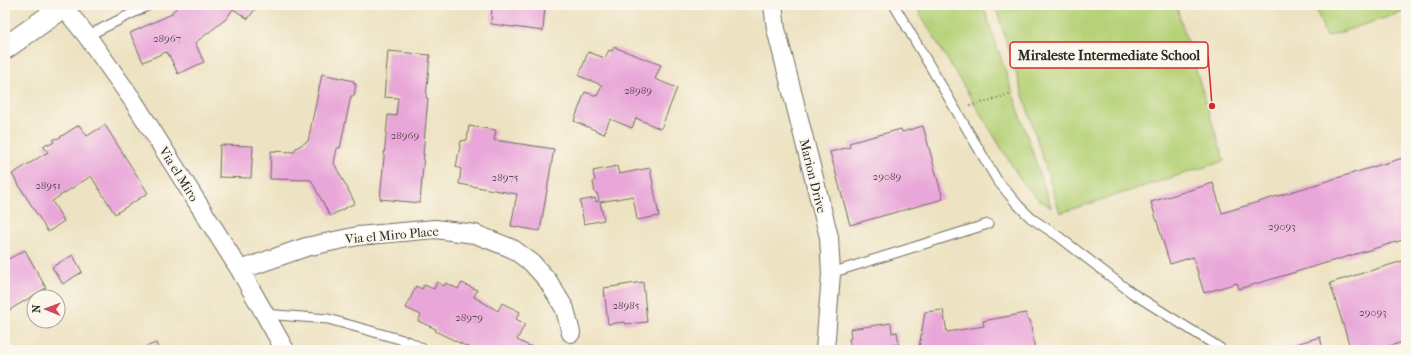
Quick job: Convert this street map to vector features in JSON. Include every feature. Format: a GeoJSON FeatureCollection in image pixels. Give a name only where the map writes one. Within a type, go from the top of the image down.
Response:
{"type":"FeatureCollection","features":[{"type":"Feature","properties":{"kind":"main road"},"geometry":{"type":"LineString","coordinates":[[5,48],[64,6]]}},
{"type":"Feature","properties":{"kind":"street","name":"Marion Drive"},"geometry":{"type":"LineString","coordinates":[[773,5],[776,29],[829,237],[831,273],[824,350]]}},
{"type":"Feature","properties":{"kind":"street","name":"Via el Miro"},"geometry":{"type":"LineString","coordinates":[[64,6],[132,99],[240,270],[285,350]]}},
{"type":"Feature","properties":{"kind":"street","name":"Via el Miro Place"},"geometry":{"type":"LineString","coordinates":[[240,270],[306,247],[358,236],[435,229],[475,234],[513,249],[532,263],[548,282],[565,309],[572,333]]}},
{"type":"Feature","properties":{"kind":"lane"},"geometry":{"type":"LineString","coordinates":[[87,36],[149,5]]}},
{"type":"Feature","properties":{"kind":"lane"},"geometry":{"type":"LineString","coordinates":[[894,5],[997,180],[1018,205],[1031,218],[1058,236],[1132,292],[1220,348]]}},
{"type":"Feature","properties":{"kind":"lane"},"geometry":{"type":"LineString","coordinates":[[831,273],[988,224]]}},
{"type":"Feature","properties":{"kind":"lane"},"geometry":{"type":"LineString","coordinates":[[264,314],[328,319],[410,342],[425,350]]}},
{"type":"Feature","properties":{"kind":"path"},"geometry":{"type":"LineString","coordinates":[[970,106],[1011,94]]}},
{"type":"Feature","properties":{"kind":"green space"},"geometry":{"type":"Polygon","coordinates":[[[917,5],[983,5],[1051,207],[1039,200],[1022,182],[921,16],[917,5]]]}},
{"type":"Feature","properties":{"kind":"green space"},"geometry":{"type":"Polygon","coordinates":[[[995,5],[1176,5],[1224,161],[1060,213],[995,5]]]}},
{"type":"Feature","properties":{"kind":"green space"},"geometry":{"type":"Polygon","coordinates":[[[1315,5],[1406,5],[1406,11],[1326,37],[1315,5]]]}},
{"type":"Feature","properties":{"kind":"building"},"geometry":{"type":"Polygon","coordinates":[[[180,5],[258,5],[248,19],[233,9],[226,19],[195,43],[204,62],[178,74],[166,52],[143,62],[130,33],[172,14],[172,12],[180,5]]]}},
{"type":"Feature","properties":{"kind":"building"},"geometry":{"type":"Polygon","coordinates":[[[492,5],[545,5],[543,31],[491,24],[492,5]]]}},
{"type":"Feature","properties":{"kind":"building"},"geometry":{"type":"Polygon","coordinates":[[[614,47],[661,65],[655,79],[677,88],[661,129],[636,118],[632,128],[610,119],[604,134],[574,121],[585,92],[597,96],[602,85],[579,76],[588,52],[605,58],[609,50],[612,51],[614,47]]]}},
{"type":"Feature","properties":{"kind":"building"},"geometry":{"type":"Polygon","coordinates":[[[388,51],[430,55],[420,203],[380,199],[388,115],[396,116],[398,98],[384,97],[388,51]]]}},
{"type":"Feature","properties":{"kind":"building"},"geometry":{"type":"Polygon","coordinates":[[[322,74],[354,81],[354,84],[356,84],[354,96],[351,96],[340,148],[337,148],[334,163],[355,203],[330,216],[311,180],[270,179],[271,151],[294,152],[296,148],[308,141],[322,74]]]}},
{"type":"Feature","properties":{"kind":"building"},"geometry":{"type":"Polygon","coordinates":[[[79,125],[87,136],[105,125],[148,193],[115,214],[91,176],[52,201],[64,221],[48,232],[12,174],[48,152],[43,146],[48,143],[49,145],[54,142],[53,140],[56,138],[57,139],[79,125]]]}},
{"type":"Feature","properties":{"kind":"building"},"geometry":{"type":"Polygon","coordinates":[[[469,126],[496,130],[494,140],[554,149],[540,231],[511,226],[517,194],[459,184],[461,169],[456,167],[461,141],[467,140],[469,126]]]}},
{"type":"Feature","properties":{"kind":"building"},"geometry":{"type":"Polygon","coordinates":[[[923,126],[943,199],[850,225],[830,152],[850,147],[849,143],[901,129],[902,132],[923,126]]]}},
{"type":"Feature","properties":{"kind":"building"},"geometry":{"type":"Polygon","coordinates":[[[220,145],[253,146],[251,178],[219,177],[220,145]]]}},
{"type":"Feature","properties":{"kind":"building"},"geometry":{"type":"Polygon","coordinates":[[[1406,157],[1406,239],[1239,289],[1237,283],[1204,293],[1193,257],[1170,264],[1151,202],[1213,183],[1222,213],[1406,157]]]}},
{"type":"Feature","properties":{"kind":"building"},"geometry":{"type":"Polygon","coordinates":[[[617,166],[619,174],[650,168],[659,216],[637,220],[633,196],[600,202],[604,220],[584,224],[580,201],[595,198],[596,202],[599,201],[597,193],[595,193],[593,171],[617,166]]]}},
{"type":"Feature","properties":{"kind":"building"},"geometry":{"type":"Polygon","coordinates":[[[25,250],[46,288],[26,289],[26,300],[6,312],[5,309],[5,261],[25,250]]]}},
{"type":"Feature","properties":{"kind":"building"},"geometry":{"type":"Polygon","coordinates":[[[73,255],[82,272],[63,284],[52,267],[73,255]]]}},
{"type":"Feature","properties":{"kind":"building"},"geometry":{"type":"Polygon","coordinates":[[[1406,260],[1406,341],[1377,350],[1351,350],[1330,283],[1406,260]]]}},
{"type":"Feature","properties":{"kind":"building"},"geometry":{"type":"Polygon","coordinates":[[[437,282],[444,286],[446,283],[458,289],[462,283],[477,290],[474,297],[498,311],[502,303],[520,312],[516,319],[525,324],[517,340],[538,350],[474,350],[418,321],[421,315],[406,308],[416,286],[422,289],[424,285],[434,289],[437,282]]]}},
{"type":"Feature","properties":{"kind":"building"},"geometry":{"type":"Polygon","coordinates":[[[643,282],[647,322],[608,324],[604,288],[643,282]]]}},
{"type":"Feature","properties":{"kind":"building"},"geometry":{"type":"Polygon","coordinates":[[[943,310],[947,332],[984,326],[983,321],[1026,313],[1028,321],[1030,320],[1035,350],[941,350],[919,347],[925,312],[943,310]]]}},
{"type":"Feature","properties":{"kind":"building"},"geometry":{"type":"Polygon","coordinates":[[[891,323],[892,333],[897,332],[899,344],[893,345],[894,350],[851,350],[849,339],[851,338],[850,329],[891,323]]]}},
{"type":"Feature","properties":{"kind":"building"},"geometry":{"type":"Polygon","coordinates":[[[1320,337],[1323,350],[1283,350],[1282,348],[1320,337]]]}},
{"type":"Feature","properties":{"kind":"building"},"geometry":{"type":"Polygon","coordinates":[[[156,343],[159,350],[137,350],[156,343]]]}},
{"type":"Feature","properties":{"kind":"place","name":"Miraleste Intermediate School"},"geometry":{"type":"Point","coordinates":[1212,106]}}]}
